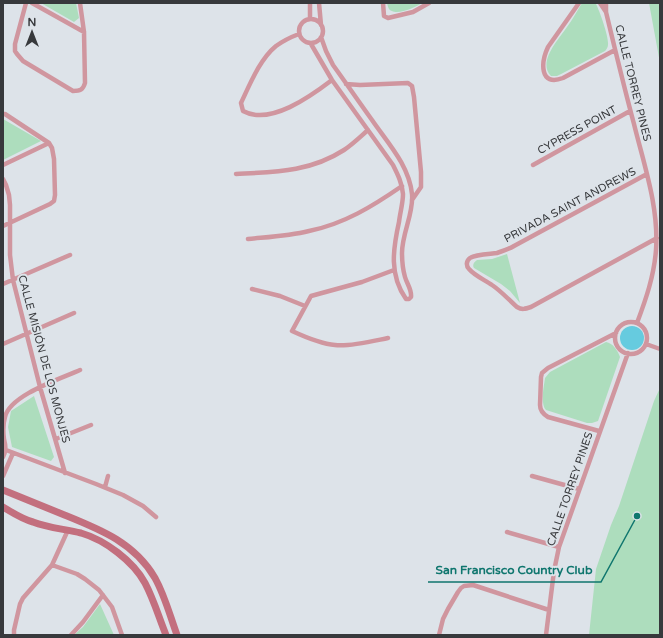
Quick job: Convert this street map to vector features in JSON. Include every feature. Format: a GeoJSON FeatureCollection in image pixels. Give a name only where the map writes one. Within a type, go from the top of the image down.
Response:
{"type":"FeatureCollection","features":[{"type":"Feature","properties":{"kind":"main road"},"geometry":{"type":"LineString","coordinates":[[3,490],[95,527],[119,540],[129,548],[148,568],[157,581],[177,635]]}},
{"type":"Feature","properties":{"kind":"main road"},"geometry":{"type":"LineString","coordinates":[[3,507],[34,523],[68,530],[97,539],[116,551],[128,562],[144,582],[166,635]]}},
{"type":"Feature","properties":{"kind":"street"},"geometry":{"type":"LineString","coordinates":[[26,3],[15,44],[15,51],[19,58],[23,61],[73,91],[80,90],[84,87],[85,83],[84,32],[80,3]]}},
{"type":"Feature","properties":{"kind":"street"},"geometry":{"type":"LineString","coordinates":[[32,3],[84,32]]}},
{"type":"Feature","properties":{"kind":"street"},"geometry":{"type":"LineString","coordinates":[[310,3],[310,19]]}},
{"type":"Feature","properties":{"kind":"street"},"geometry":{"type":"LineString","coordinates":[[319,3],[321,25],[323,29],[321,38],[311,44],[303,41],[298,34],[298,30],[303,22],[310,19],[321,25]]}},
{"type":"Feature","properties":{"kind":"street"},"geometry":{"type":"LineString","coordinates":[[383,3],[384,16],[388,18],[413,12],[429,3]]}},
{"type":"Feature","properties":{"kind":"street"},"geometry":{"type":"LineString","coordinates":[[580,3],[545,53],[543,71],[546,76],[549,79],[558,80],[615,50]]}},
{"type":"Feature","properties":{"kind":"street","name":"CALLE TORREY PINES"},"geometry":{"type":"LineString","coordinates":[[600,3],[606,12]]}},
{"type":"Feature","properties":{"kind":"street","name":"CALLE TORREY PINES"},"geometry":{"type":"LineString","coordinates":[[606,3],[606,12],[647,174],[655,213],[655,260],[651,281],[637,323]]}},
{"type":"Feature","properties":{"kind":"street"},"geometry":{"type":"LineString","coordinates":[[298,34],[279,44],[269,53],[241,103],[243,111],[258,115],[281,110],[300,103],[332,80]]}},
{"type":"Feature","properties":{"kind":"street"},"geometry":{"type":"LineString","coordinates":[[311,44],[332,80],[393,165],[400,180],[403,196],[393,251],[394,270],[406,299],[409,299],[412,293],[405,279],[402,254],[402,244],[412,200],[408,176],[399,158],[330,59],[321,38]]}},
{"type":"Feature","properties":{"kind":"street"},"geometry":{"type":"LineString","coordinates":[[346,84],[360,85],[408,83],[412,86],[421,172],[421,187],[412,200]]}},
{"type":"Feature","properties":{"kind":"street","name":"CYPRESS POINT"},"geometry":{"type":"LineString","coordinates":[[533,165],[630,111]]}},
{"type":"Feature","properties":{"kind":"street"},"geometry":{"type":"LineString","coordinates":[[3,114],[50,143],[54,159],[55,195],[54,201],[50,204],[3,226]]}},
{"type":"Feature","properties":{"kind":"street"},"geometry":{"type":"LineString","coordinates":[[236,174],[287,171],[317,164],[331,158],[353,144],[368,130]]}},
{"type":"Feature","properties":{"kind":"street"},"geometry":{"type":"LineString","coordinates":[[3,165],[50,143]]}},
{"type":"Feature","properties":{"kind":"street","name":"PRIVADA SAINT ANDREWS"},"geometry":{"type":"LineString","coordinates":[[647,174],[506,250],[474,256],[469,259],[467,266],[474,273],[494,285],[517,307],[525,309],[656,238]]}},
{"type":"Feature","properties":{"kind":"street","name":"CALLE MISIÓN DE LOS MONJES"},"geometry":{"type":"LineString","coordinates":[[3,178],[9,195],[10,205],[10,255],[13,280],[40,387],[65,473]]}},
{"type":"Feature","properties":{"kind":"street"},"geometry":{"type":"LineString","coordinates":[[248,239],[296,234],[340,222],[370,208],[402,186]]}},
{"type":"Feature","properties":{"kind":"street"},"geometry":{"type":"LineString","coordinates":[[3,284],[70,255]]}},
{"type":"Feature","properties":{"kind":"street"},"geometry":{"type":"LineString","coordinates":[[388,338],[354,344],[335,345],[309,339],[292,331],[311,296],[362,282],[394,270]]}},
{"type":"Feature","properties":{"kind":"street"},"geometry":{"type":"LineString","coordinates":[[252,289],[280,296],[305,306]]}},
{"type":"Feature","properties":{"kind":"street"},"geometry":{"type":"LineString","coordinates":[[3,344],[74,313]]}},
{"type":"Feature","properties":{"kind":"street"},"geometry":{"type":"LineString","coordinates":[[630,322],[637,323],[646,332],[646,344],[644,348],[636,353],[623,352],[617,346],[615,337],[616,333],[624,324],[630,322]]}},
{"type":"Feature","properties":{"kind":"street"},"geometry":{"type":"LineString","coordinates":[[600,431],[544,415],[540,409],[541,377],[542,373],[548,368],[616,333]]}},
{"type":"Feature","properties":{"kind":"street"},"geometry":{"type":"LineString","coordinates":[[646,344],[660,349]]}},
{"type":"Feature","properties":{"kind":"street","name":"CALLE TORREY PINES"},"geometry":{"type":"LineString","coordinates":[[546,635],[554,571],[559,548],[628,353]]}},
{"type":"Feature","properties":{"kind":"street"},"geometry":{"type":"LineString","coordinates":[[3,457],[6,450],[4,427],[5,410],[16,401],[40,387],[80,370]]}},
{"type":"Feature","properties":{"kind":"street"},"geometry":{"type":"LineString","coordinates":[[56,439],[91,425]]}},
{"type":"Feature","properties":{"kind":"street"},"geometry":{"type":"LineString","coordinates":[[6,450],[123,495],[143,506],[156,517]]}},
{"type":"Feature","properties":{"kind":"street"},"geometry":{"type":"LineString","coordinates":[[3,476],[12,453]]}},
{"type":"Feature","properties":{"kind":"street"},"geometry":{"type":"LineString","coordinates":[[105,488],[108,476]]}},
{"type":"Feature","properties":{"kind":"street"},"geometry":{"type":"LineString","coordinates":[[532,476],[580,489]]}},
{"type":"Feature","properties":{"kind":"street"},"geometry":{"type":"LineString","coordinates":[[14,635],[15,624],[23,598],[52,565],[68,530]]}},
{"type":"Feature","properties":{"kind":"street"},"geometry":{"type":"LineString","coordinates":[[507,532],[559,548]]}},
{"type":"Feature","properties":{"kind":"street"},"geometry":{"type":"LineString","coordinates":[[52,565],[77,574],[99,590],[112,607],[122,635]]}},
{"type":"Feature","properties":{"kind":"street"},"geometry":{"type":"LineString","coordinates":[[439,635],[443,619],[448,608],[461,588],[464,586],[473,586],[549,610]]}},
{"type":"Feature","properties":{"kind":"street"},"geometry":{"type":"LineString","coordinates":[[71,635],[104,595]]}},
{"type":"Feature","properties":{"kind":"green space"},"geometry":{"type":"Polygon","coordinates":[[[41,3],[76,3],[79,18],[74,22],[41,3]]]}},
{"type":"Feature","properties":{"kind":"green space"},"geometry":{"type":"Polygon","coordinates":[[[387,3],[422,3],[403,11],[395,12],[388,8],[387,3]]]}},
{"type":"Feature","properties":{"kind":"green space"},"geometry":{"type":"Polygon","coordinates":[[[582,3],[596,3],[606,31],[608,41],[607,48],[605,51],[557,76],[551,76],[547,70],[546,64],[548,58],[555,44],[582,3]]]}},
{"type":"Feature","properties":{"kind":"green space"},"geometry":{"type":"Polygon","coordinates":[[[649,3],[660,3],[660,63],[649,3]]]}},
{"type":"Feature","properties":{"kind":"green space"},"geometry":{"type":"Polygon","coordinates":[[[3,119],[41,141],[3,160],[3,119]]]}},
{"type":"Feature","properties":{"kind":"green space"},"geometry":{"type":"Polygon","coordinates":[[[507,254],[520,303],[510,291],[501,284],[473,267],[477,260],[492,259],[507,254]]]}},
{"type":"Feature","properties":{"kind":"green space"},"geometry":{"type":"Polygon","coordinates":[[[606,342],[615,348],[620,357],[598,421],[587,423],[546,410],[543,404],[543,390],[545,378],[550,372],[606,342]]]}},
{"type":"Feature","properties":{"kind":"green space"},"geometry":{"type":"Polygon","coordinates":[[[660,388],[660,635],[589,635],[596,569],[654,401],[660,388]]]}},
{"type":"Feature","properties":{"kind":"green space"},"geometry":{"type":"Polygon","coordinates":[[[34,396],[54,457],[51,461],[12,447],[8,427],[11,411],[34,396]]]}},
{"type":"Feature","properties":{"kind":"green space"},"geometry":{"type":"Polygon","coordinates":[[[100,604],[114,635],[74,635],[83,627],[100,604]]]}},
{"type":"Feature","properties":{"kind":"water"},"geometry":{"type":"Polygon","coordinates":[[[632,326],[641,329],[644,338],[641,347],[632,350],[623,347],[620,338],[623,329],[632,326]]]}},
{"type":"Feature","properties":{"kind":"place","name":"San Francisco Country Club"},"geometry":{"type":"Point","coordinates":[637,516]}}]}
